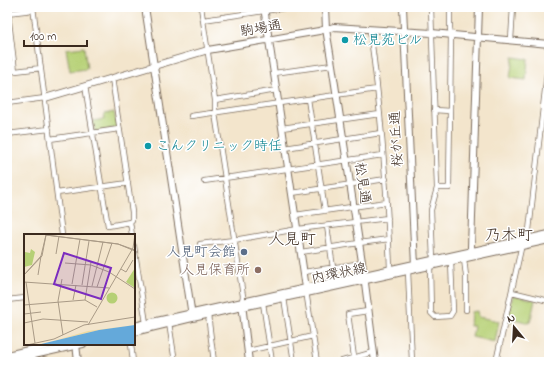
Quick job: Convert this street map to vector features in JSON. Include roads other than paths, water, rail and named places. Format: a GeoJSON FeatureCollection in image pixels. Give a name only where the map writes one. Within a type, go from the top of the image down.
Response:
{"type":"FeatureCollection","features":[{"type":"Feature","properties":{"kind":"street"},"geometry":{"type":"LineString","coordinates":[[145,7],[192,315]]}},
{"type":"Feature","properties":{"kind":"street"},"geometry":{"type":"LineString","coordinates":[[201,7],[215,100],[215,113],[243,296],[242,304],[249,362]]}},
{"type":"Feature","properties":{"kind":"street"},"geometry":{"type":"LineString","coordinates":[[203,20],[264,9],[291,7]]}},
{"type":"Feature","properties":{"kind":"street","name":"松見通"},"geometry":{"type":"LineString","coordinates":[[325,7],[326,29],[356,222],[375,362]]}},
{"type":"Feature","properties":{"kind":"street","name":"桜が丘通"},"geometry":{"type":"LineString","coordinates":[[403,7],[415,267]]}},
{"type":"Feature","properties":{"kind":"street"},"geometry":{"type":"LineString","coordinates":[[431,7],[437,188],[431,210],[433,260]]}},
{"type":"Feature","properties":{"kind":"street"},"geometry":{"type":"LineString","coordinates":[[437,188],[449,188],[450,7]]}},
{"type":"Feature","properties":{"kind":"street"},"geometry":{"type":"LineString","coordinates":[[472,254],[479,7]]}},
{"type":"Feature","properties":{"kind":"street"},"geometry":{"type":"LineString","coordinates":[[511,40],[513,7]]}},
{"type":"Feature","properties":{"kind":"street"},"geometry":{"type":"LineString","coordinates":[[15,71],[7,13],[33,9],[62,234]]}},
{"type":"Feature","properties":{"kind":"street"},"geometry":{"type":"LineString","coordinates":[[264,9],[317,362]]}},
{"type":"Feature","properties":{"kind":"street","name":"駒場通"},"geometry":{"type":"LineString","coordinates":[[7,103],[45,98],[208,50],[334,27],[432,33],[549,44]]}},
{"type":"Feature","properties":{"kind":"street"},"geometry":{"type":"LineString","coordinates":[[370,30],[386,179],[390,269]]}},
{"type":"Feature","properties":{"kind":"street"},"geometry":{"type":"LineString","coordinates":[[496,362],[524,242],[549,55]]}},
{"type":"Feature","properties":{"kind":"street"},"geometry":{"type":"LineString","coordinates":[[274,73],[332,65]]}},
{"type":"Feature","properties":{"kind":"street"},"geometry":{"type":"LineString","coordinates":[[7,72],[41,68]]}},
{"type":"Feature","properties":{"kind":"street"},"geometry":{"type":"LineString","coordinates":[[112,78],[132,212],[132,220],[130,222],[132,234]]}},
{"type":"Feature","properties":{"kind":"street"},"geometry":{"type":"LineString","coordinates":[[85,86],[108,226],[130,222]]}},
{"type":"Feature","properties":{"kind":"street"},"geometry":{"type":"LineString","coordinates":[[191,116],[279,104],[377,88]]}},
{"type":"Feature","properties":{"kind":"street"},"geometry":{"type":"LineString","coordinates":[[215,100],[277,90]]}},
{"type":"Feature","properties":{"kind":"street"},"geometry":{"type":"LineString","coordinates":[[308,99],[325,211]]}},
{"type":"Feature","properties":{"kind":"street"},"geometry":{"type":"LineString","coordinates":[[434,110],[450,111]]}},
{"type":"Feature","properties":{"kind":"street"},"geometry":{"type":"LineString","coordinates":[[282,128],[380,114]]}},
{"type":"Feature","properties":{"kind":"street"},"geometry":{"type":"LineString","coordinates":[[7,134],[49,129]]}},
{"type":"Feature","properties":{"kind":"street"},"geometry":{"type":"LineString","coordinates":[[50,139],[119,129]]}},
{"type":"Feature","properties":{"kind":"street"},"geometry":{"type":"LineString","coordinates":[[285,148],[381,133]]}},
{"type":"Feature","properties":{"kind":"street"},"geometry":{"type":"LineString","coordinates":[[204,182],[383,155]]}},
{"type":"Feature","properties":{"kind":"street"},"geometry":{"type":"LineString","coordinates":[[292,193],[386,179]]}},
{"type":"Feature","properties":{"kind":"street"},"geometry":{"type":"LineString","coordinates":[[57,193],[128,183]]}},
{"type":"Feature","properties":{"kind":"street"},"geometry":{"type":"LineString","coordinates":[[295,215],[387,202]]}},
{"type":"Feature","properties":{"kind":"street"},"geometry":{"type":"LineString","coordinates":[[200,244],[298,229],[388,218]]}},
{"type":"Feature","properties":{"kind":"street"},"geometry":{"type":"LineString","coordinates":[[327,226],[333,268]]}},
{"type":"Feature","properties":{"kind":"street","name":"内環状線"},"geometry":{"type":"LineString","coordinates":[[135,326],[364,278],[408,271],[433,260],[472,254],[524,242],[549,234]]}},
{"type":"Feature","properties":{"kind":"street"},"geometry":{"type":"LineString","coordinates":[[301,252],[389,239]]}},
{"type":"Feature","properties":{"kind":"street","name":"内環状線"},"geometry":{"type":"LineString","coordinates":[[524,242],[549,240]]}},
{"type":"Feature","properties":{"kind":"street"},"geometry":{"type":"LineString","coordinates":[[135,252],[146,323]]}},
{"type":"Feature","properties":{"kind":"street","name":"内環状線"},"geometry":{"type":"LineString","coordinates":[[364,278],[390,269],[430,266],[451,262],[464,259],[472,254]]}},
{"type":"Feature","properties":{"kind":"street"},"geometry":{"type":"LineString","coordinates":[[464,259],[466,276],[466,310]]}},
{"type":"Feature","properties":{"kind":"street"},"geometry":{"type":"LineString","coordinates":[[430,266],[431,313],[435,317],[450,316],[453,311],[451,262]]}},
{"type":"Feature","properties":{"kind":"street"},"geometry":{"type":"LineString","coordinates":[[304,272],[362,263]]}},
{"type":"Feature","properties":{"kind":"street"},"geometry":{"type":"LineString","coordinates":[[408,271],[412,362]]}},
{"type":"Feature","properties":{"kind":"street"},"geometry":{"type":"LineString","coordinates":[[135,283],[140,282]]}},
{"type":"Feature","properties":{"kind":"street","name":"内環状線"},"geometry":{"type":"LineString","coordinates":[[135,332],[192,315],[208,315],[242,304],[263,303],[306,291]]}},
{"type":"Feature","properties":{"kind":"street"},"geometry":{"type":"LineString","coordinates":[[512,292],[549,301]]}},
{"type":"Feature","properties":{"kind":"street"},"geometry":{"type":"LineString","coordinates":[[7,300],[24,298]]}},
{"type":"Feature","properties":{"kind":"street"},"geometry":{"type":"LineString","coordinates":[[284,298],[294,362]]}},
{"type":"Feature","properties":{"kind":"street"},"geometry":{"type":"LineString","coordinates":[[263,303],[272,362]]}},
{"type":"Feature","properties":{"kind":"street"},"geometry":{"type":"LineString","coordinates":[[354,357],[348,314],[368,310]]}},
{"type":"Feature","properties":{"kind":"street"},"geometry":{"type":"LineString","coordinates":[[208,315],[214,362]]}},
{"type":"Feature","properties":{"kind":"street"},"geometry":{"type":"LineString","coordinates":[[169,323],[175,362]]}},
{"type":"Feature","properties":{"kind":"street"},"geometry":{"type":"LineString","coordinates":[[248,351],[313,336]]}},
{"type":"Feature","properties":{"kind":"street"},"geometry":{"type":"LineString","coordinates":[[7,355],[50,345]]}},
{"type":"Feature","properties":{"kind":"street"},"geometry":{"type":"LineString","coordinates":[[7,361],[78,345],[78,362]]}},
{"type":"Feature","properties":{"kind":"street"},"geometry":{"type":"LineString","coordinates":[[131,345],[133,362]]}},
{"type":"Feature","properties":{"kind":"street"},"geometry":{"type":"LineString","coordinates":[[340,362],[348,361],[354,357],[374,352]]}},
{"type":"Feature","properties":{"kind":"place","name":"松見苑ビル"},"geometry":{"type":"Point","coordinates":[345,40]}},
{"type":"Feature","properties":{"kind":"place","name":"こんクリニック時任"},"geometry":{"type":"Point","coordinates":[148,146]}},
{"type":"Feature","properties":{"kind":"place","name":"人見町会館"},"geometry":{"type":"Point","coordinates":[244,252]}},
{"type":"Feature","properties":{"kind":"place","name":"人見保育所"},"geometry":{"type":"Point","coordinates":[258,270]}},
{"type":"Feature","properties":{"kind":"district","name":"乃木町"},"geometry":{"type":"Point","coordinates":[509,236]}},
{"type":"Feature","properties":{"kind":"district","name":"人見町"},"geometry":{"type":"Point","coordinates":[292,240]}}]}
